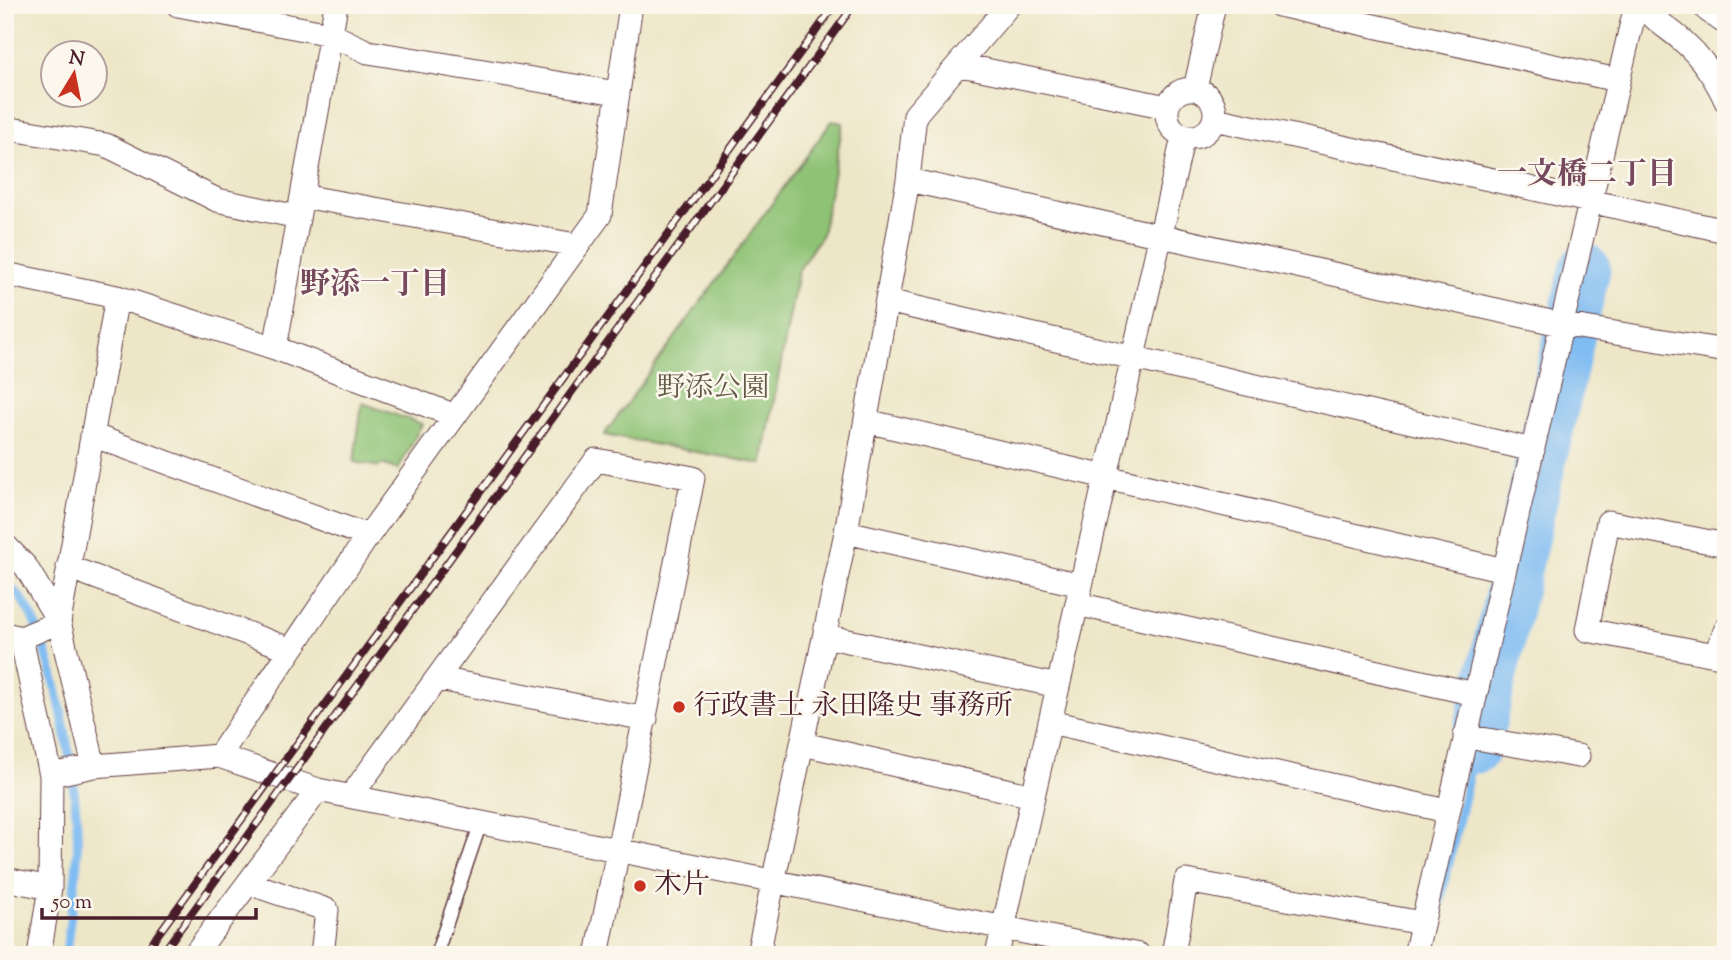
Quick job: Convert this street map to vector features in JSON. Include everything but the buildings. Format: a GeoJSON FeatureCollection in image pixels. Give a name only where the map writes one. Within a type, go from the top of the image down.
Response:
{"type":"FeatureCollection","features":[{"type":"Feature","properties":{"kind":"main road"},"geometry":{"type":"LineString","coordinates":[[1712,5],[1726,15]]}},
{"type":"Feature","properties":{"kind":"street"},"geometry":{"type":"LineString","coordinates":[[178,5],[330,34],[368,52],[617,93]]}},
{"type":"Feature","properties":{"kind":"street"},"geometry":{"type":"LineString","coordinates":[[275,348],[336,5]]}},
{"type":"Feature","properties":{"kind":"street"},"geometry":{"type":"LineString","coordinates":[[219,756],[289,649],[453,415],[600,215],[631,5]]}},
{"type":"Feature","properties":{"kind":"street"},"geometry":{"type":"LineString","coordinates":[[758,955],[846,532],[908,180],[915,116],[961,65],[1009,5]]}},
{"type":"Feature","properties":{"kind":"street"},"geometry":{"type":"LineString","coordinates":[[1195,89],[1214,5]]}},
{"type":"Feature","properties":{"kind":"street"},"geometry":{"type":"LineString","coordinates":[[1279,5],[1617,80]]}},
{"type":"Feature","properties":{"kind":"street"},"geometry":{"type":"LineString","coordinates":[[1415,955],[1636,5]]}},
{"type":"Feature","properties":{"kind":"street"},"geometry":{"type":"LineString","coordinates":[[1643,5],[1651,16],[1686,43],[1707,69],[1726,101]]}},
{"type":"Feature","properties":{"kind":"street"},"geometry":{"type":"LineString","coordinates":[[961,65],[1167,107]]}},
{"type":"Feature","properties":{"kind":"street"},"geometry":{"type":"LineString","coordinates":[[1195,89],[1212,100],[1215,118],[1204,134],[1183,137],[1170,126],[1167,107],[1173,96],[1184,90],[1195,89]]}},
{"type":"Feature","properties":{"kind":"street"},"geometry":{"type":"LineString","coordinates":[[1215,118],[1588,203],[1726,231]]}},
{"type":"Feature","properties":{"kind":"street"},"geometry":{"type":"LineString","coordinates":[[5,128],[106,145],[217,200],[300,206],[576,246]]}},
{"type":"Feature","properties":{"kind":"street"},"geometry":{"type":"LineString","coordinates":[[997,955],[1183,137]]}},
{"type":"Feature","properties":{"kind":"street"},"geometry":{"type":"LineString","coordinates":[[908,180],[1560,324],[1726,351]]}},
{"type":"Feature","properties":{"kind":"street"},"geometry":{"type":"LineString","coordinates":[[5,274],[117,297],[275,348],[453,415]]}},
{"type":"Feature","properties":{"kind":"street"},"geometry":{"type":"LineString","coordinates":[[72,770],[33,630],[68,568],[117,297]]}},
{"type":"Feature","properties":{"kind":"street"},"geometry":{"type":"LineString","coordinates":[[887,301],[1533,450]]}},
{"type":"Feature","properties":{"kind":"street"},"geometry":{"type":"LineString","coordinates":[[866,421],[1504,569]]}},
{"type":"Feature","properties":{"kind":"street"},"geometry":{"type":"LineString","coordinates":[[92,435],[368,536]]}},
{"type":"Feature","properties":{"kind":"street"},"geometry":{"type":"LineString","coordinates":[[351,796],[439,679],[596,460],[693,478],[597,955]]}},
{"type":"Feature","properties":{"kind":"street"},"geometry":{"type":"LineString","coordinates":[[1726,545],[1608,522],[1587,630],[1715,655],[1726,629]]}},
{"type":"Feature","properties":{"kind":"street"},"geometry":{"type":"LineString","coordinates":[[846,532],[1475,694]]}},
{"type":"Feature","properties":{"kind":"street"},"geometry":{"type":"LineString","coordinates":[[5,545],[26,567],[33,630],[72,770],[39,955]]}},
{"type":"Feature","properties":{"kind":"street"},"geometry":{"type":"LineString","coordinates":[[68,568],[289,649]]}},
{"type":"Feature","properties":{"kind":"street"},"geometry":{"type":"LineString","coordinates":[[825,636],[1058,686]]}},
{"type":"Feature","properties":{"kind":"street"},"geometry":{"type":"LineString","coordinates":[[439,679],[646,719]]}},
{"type":"Feature","properties":{"kind":"street"},"geometry":{"type":"LineString","coordinates":[[1050,722],[1447,811]]}},
{"type":"Feature","properties":{"kind":"street"},"geometry":{"type":"LineString","coordinates":[[1465,736],[1578,756]]}},
{"type":"Feature","properties":{"kind":"street"},"geometry":{"type":"LineString","coordinates":[[803,744],[1033,796]]}},
{"type":"Feature","properties":{"kind":"street"},"geometry":{"type":"LineString","coordinates":[[72,770],[219,756],[318,790],[1139,955]]}},
{"type":"Feature","properties":{"kind":"street"},"geometry":{"type":"LineString","coordinates":[[194,955],[318,790]]}},
{"type":"Feature","properties":{"kind":"street"},"geometry":{"type":"LineString","coordinates":[[5,879],[50,888]]}},
{"type":"Feature","properties":{"kind":"street"},"geometry":{"type":"LineString","coordinates":[[1173,955],[1186,881],[1422,923]]}},
{"type":"Feature","properties":{"kind":"street"},"geometry":{"type":"LineString","coordinates":[[249,883],[327,910],[322,955]]}},
{"type":"Feature","properties":{"kind":"lane"},"geometry":{"type":"LineString","coordinates":[[436,955],[481,822]]}},
{"type":"Feature","properties":{"kind":"green space","name":"野添公園"},"geometry":{"type":"Polygon","coordinates":[[[832,121],[843,123],[822,234],[798,271],[762,464],[604,435],[832,121]]]}},
{"type":"Feature","properties":{"kind":"green space"},"geometry":{"type":"Polygon","coordinates":[[[362,403],[422,424],[398,470],[382,464],[379,467],[354,462],[362,403]]]}},
{"type":"Feature","properties":{"kind":"waterway"},"geometry":{"type":"LineString","coordinates":[[1475,748],[1585,269]]}},
{"type":"Feature","properties":{"kind":"waterway"},"geometry":{"type":"LineString","coordinates":[[5,582],[23,601],[46,654],[71,764],[77,860],[66,955]]}},
{"type":"Feature","properties":{"kind":"waterway"},"geometry":{"type":"LineString","coordinates":[[1428,955],[1475,748]]}},
{"type":"Feature","properties":{"kind":"waterway"},"geometry":{"type":"LineString","coordinates":[[1196,953],[1207,955]]}},
{"type":"Feature","properties":{"kind":"railway"},"geometry":{"type":"LineString","coordinates":[[143,955],[835,5]]}},
{"type":"Feature","properties":{"kind":"railway"},"geometry":{"type":"LineString","coordinates":[[161,955],[854,5]]}},
{"type":"Feature","properties":{"kind":"place","name":"行政書士 永田隆史 事務所"},"geometry":{"type":"Point","coordinates":[679,707]}},
{"type":"Feature","properties":{"kind":"place","name":"木片"},"geometry":{"type":"Point","coordinates":[640,886]}},
{"type":"Feature","properties":{"kind":"district","name":"一文橋二丁目"},"geometry":{"type":"Point","coordinates":[1587,175]}},
{"type":"Feature","properties":{"kind":"district","name":"野添一丁目"},"geometry":{"type":"Point","coordinates":[375,285]}}]}
